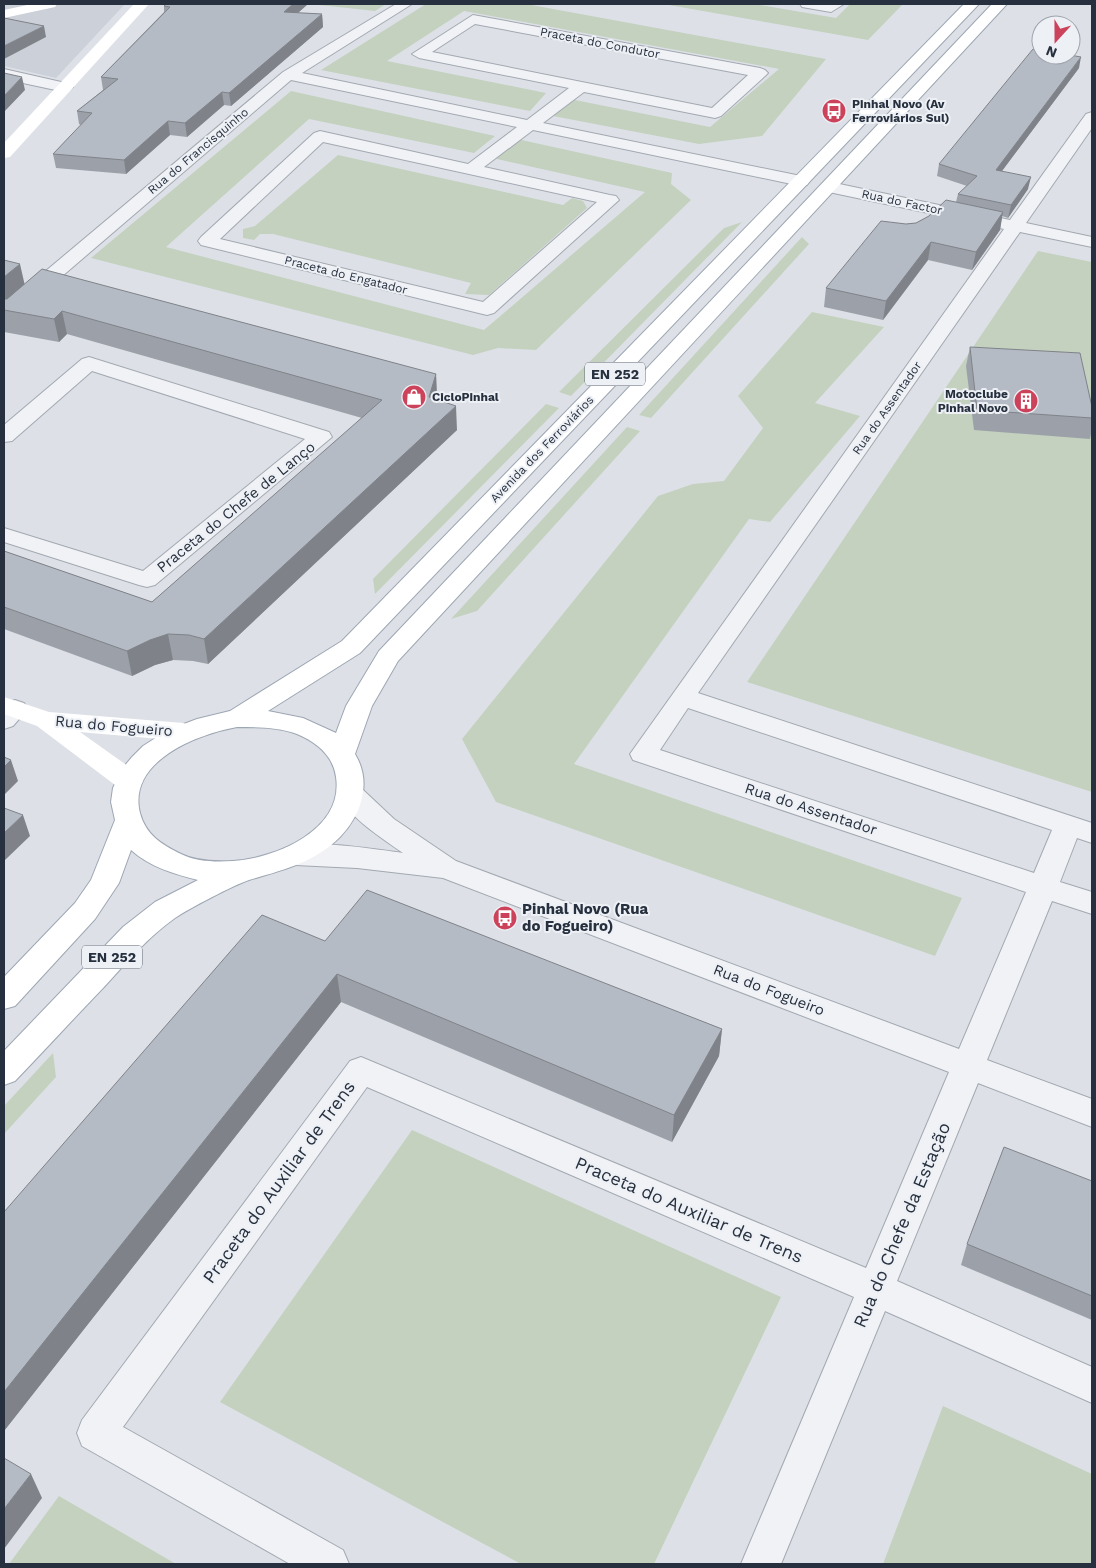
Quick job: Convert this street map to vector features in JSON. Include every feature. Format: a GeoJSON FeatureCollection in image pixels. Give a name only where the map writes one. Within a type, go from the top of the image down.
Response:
{"type":"FeatureCollection","features":[{"type":"Feature","properties":{"kind":"main road"},"geometry":{"type":"LineString","coordinates":[[4,14],[50,4]]}},
{"type":"Feature","properties":{"kind":"main road"},"geometry":{"type":"LineString","coordinates":[[4,153],[142,4]]}},
{"type":"Feature","properties":{"kind":"main road","name":"Avenida dos Ferroviários"},"geometry":{"type":"LineString","coordinates":[[237,718],[351,647],[972,4]]}},
{"type":"Feature","properties":{"kind":"main road","name":"Avenida dos Ferroviários"},"geometry":{"type":"LineString","coordinates":[[342,754],[359,706],[388,657],[1000,4]]}},
{"type":"Feature","properties":{"kind":"main road","name":"Rua do Fogueiro"},"geometry":{"type":"LineString","coordinates":[[8,711],[46,720],[183,732]]}},
{"type":"Feature","properties":{"kind":"main road","name":"Avenida dos Ferroviários"},"geometry":{"type":"LineString","coordinates":[[237,718],[270,718],[299,725],[324,737],[342,754],[350,774],[351,795],[341,818],[322,838],[295,856],[270,865],[242,870],[203,870],[168,861],[142,844],[128,821],[124,801],[129,780],[142,762],[154,751],[183,732],[209,723],[237,718]]}},
{"type":"Feature","properties":{"kind":"main road","name":"Rua do Fogueiro"},"geometry":{"type":"LineString","coordinates":[[46,720],[129,780]]}},
{"type":"Feature","properties":{"kind":"main road","name":"Avenida dos Ferroviários"},"geometry":{"type":"LineString","coordinates":[[4,997],[85,911],[104,883],[128,821]]}},
{"type":"Feature","properties":{"kind":"main road","name":"Avenida dos Ferroviários"},"geometry":{"type":"LineString","coordinates":[[4,1072],[134,935],[165,910],[242,870]]}},
{"type":"Feature","properties":{"kind":"street","name":"Rua do Francisquinho"},"geometry":{"type":"LineString","coordinates":[[4,316],[288,75],[405,4]]}},
{"type":"Feature","properties":{"kind":"street"},"geometry":{"type":"LineString","coordinates":[[807,4],[831,8],[837,4]]}},
{"type":"Feature","properties":{"kind":"street","name":"Praceta do Condutor"},"geometry":{"type":"LineString","coordinates":[[473,19],[760,73],[715,112],[582,86],[419,54],[473,19]]}},
{"type":"Feature","properties":{"kind":"street"},"geometry":{"type":"LineString","coordinates":[[4,74],[65,87]]}},
{"type":"Feature","properties":{"kind":"street"},"geometry":{"type":"LineString","coordinates":[[288,75],[801,180]]}},
{"type":"Feature","properties":{"kind":"street"},"geometry":{"type":"LineString","coordinates":[[471,169],[582,86]]}},
{"type":"Feature","properties":{"kind":"street","name":"Rua do Assentador"},"geometry":{"type":"LineString","coordinates":[[1092,118],[643,754],[1092,903]]}},
{"type":"Feature","properties":{"kind":"street","name":"Praceta do Engatador"},"geometry":{"type":"LineString","coordinates":[[320,136],[471,169],[610,200],[487,309],[207,240],[320,136]]}},
{"type":"Feature","properties":{"kind":"street","name":"Rua do Factor"},"geometry":{"type":"LineString","coordinates":[[830,187],[1092,242]]}},
{"type":"Feature","properties":{"kind":"street","name":"Praceta do Chefe de Lanço"},"geometry":{"type":"LineString","coordinates":[[4,534],[147,580],[321,437],[89,363],[9,426]]}},
{"type":"Feature","properties":{"kind":"street"},"geometry":{"type":"LineString","coordinates":[[682,697],[1080,829],[1043,886]]}},
{"type":"Feature","properties":{"kind":"street"},"geometry":{"type":"LineString","coordinates":[[351,795],[384,826],[446,868]]}},
{"type":"Feature","properties":{"kind":"street"},"geometry":{"type":"LineString","coordinates":[[295,856],[357,858],[446,868]]}},
{"type":"Feature","properties":{"kind":"street","name":"Rua do Fogueiro"},"geometry":{"type":"LineString","coordinates":[[446,868],[1092,1113]]}},
{"type":"Feature","properties":{"kind":"street","name":"Rua do Chefe da Estação"},"geometry":{"type":"LineString","coordinates":[[760,1564],[1043,886]]}},
{"type":"Feature","properties":{"kind":"street","name":"Praceta do Auxiliar de Trens"},"geometry":{"type":"LineString","coordinates":[[329,1564],[96,1433],[361,1070],[875,1290]]}},
{"type":"Feature","properties":{"kind":"street"},"geometry":{"type":"LineString","coordinates":[[875,1290],[1092,1385]]}},
{"type":"Feature","properties":{"kind":"shaded area"},"geometry":{"type":"Polygon","coordinates":[[[4,4],[125,4],[56,78],[4,66],[4,4]]]}},
{"type":"Feature","properties":{"kind":"green space"},"geometry":{"type":"Polygon","coordinates":[[[310,4],[386,4],[375,11],[310,4]]]}},
{"type":"Feature","properties":{"kind":"green space"},"geometry":{"type":"Polygon","coordinates":[[[426,4],[526,4],[826,59],[762,136],[699,144],[553,116],[570,99],[710,127],[779,69],[464,11],[387,61],[546,93],[530,111],[321,70],[426,4]]]}},
{"type":"Feature","properties":{"kind":"green space"},"geometry":{"type":"Polygon","coordinates":[[[663,4],[754,4],[836,18],[850,4],[903,4],[868,40],[663,4]]]}},
{"type":"Feature","properties":{"kind":"green space"},"geometry":{"type":"Polygon","coordinates":[[[291,91],[495,136],[474,153],[309,119],[166,247],[484,330],[645,192],[497,159],[498,154],[517,139],[672,173],[671,184],[691,200],[536,350],[498,348],[473,355],[91,258],[291,91]]]}},
{"type":"Feature","properties":{"kind":"green space"},"geometry":{"type":"Polygon","coordinates":[[[338,155],[563,205],[572,198],[583,201],[587,208],[489,295],[465,294],[471,283],[273,234],[260,234],[254,240],[243,238],[243,229],[255,226],[338,155]]]}},
{"type":"Feature","properties":{"kind":"green space"},"geometry":{"type":"Polygon","coordinates":[[[742,222],[571,396],[559,392],[724,228],[742,222]]]}},
{"type":"Feature","properties":{"kind":"green space"},"geometry":{"type":"Polygon","coordinates":[[[802,237],[809,244],[651,418],[639,415],[802,237]]]}},
{"type":"Feature","properties":{"kind":"green space"},"geometry":{"type":"Polygon","coordinates":[[[1038,251],[1092,262],[1092,792],[747,682],[1038,251]]]}},
{"type":"Feature","properties":{"kind":"green space"},"geometry":{"type":"Polygon","coordinates":[[[812,312],[884,327],[815,403],[860,416],[770,522],[749,519],[574,764],[962,898],[935,956],[496,802],[462,739],[658,496],[693,484],[724,481],[763,428],[738,396],[812,312]]]}},
{"type":"Feature","properties":{"kind":"green space"},"geometry":{"type":"Polygon","coordinates":[[[546,404],[559,408],[375,594],[373,579],[546,404]]]}},
{"type":"Feature","properties":{"kind":"green space"},"geometry":{"type":"Polygon","coordinates":[[[627,427],[640,431],[477,611],[451,619],[627,427]]]}},
{"type":"Feature","properties":{"kind":"green space"},"geometry":{"type":"Polygon","coordinates":[[[53,1053],[56,1077],[4,1134],[4,1106],[53,1053]]]}},
{"type":"Feature","properties":{"kind":"green space"},"geometry":{"type":"Polygon","coordinates":[[[412,1130],[781,1297],[654,1564],[521,1564],[220,1402],[412,1130]]]}},
{"type":"Feature","properties":{"kind":"green space"},"geometry":{"type":"Polygon","coordinates":[[[943,1406],[1092,1474],[1092,1564],[883,1564],[943,1406]]]}},
{"type":"Feature","properties":{"kind":"green space"},"geometry":{"type":"Polygon","coordinates":[[[59,1496],[176,1564],[9,1564],[59,1496]]]}},
{"type":"Feature","properties":{"kind":"building"},"geometry":{"type":"Polygon","coordinates":[[[166,4],[293,4],[284,12],[322,14],[229,93],[222,92],[185,123],[168,121],[124,160],[53,154],[92,113],[77,111],[118,79],[101,77],[170,7],[164,6],[166,4]]]}},
{"type":"Feature","properties":{"kind":"building"},"geometry":{"type":"Polygon","coordinates":[[[4,18],[44,26],[4,46],[4,18]]]}},
{"type":"Feature","properties":{"kind":"building"},"geometry":{"type":"Polygon","coordinates":[[[1031,51],[1031,65],[1075,65],[996,170],[1031,177],[1011,205],[958,194],[977,176],[939,164],[1031,51]]]}},
{"type":"Feature","properties":{"kind":"building"},"geometry":{"type":"Polygon","coordinates":[[[4,73],[22,77],[4,96],[4,73]]]}},
{"type":"Feature","properties":{"kind":"building"},"geometry":{"type":"Polygon","coordinates":[[[946,200],[1003,212],[976,252],[931,242],[886,301],[826,288],[881,221],[906,224],[916,223],[929,216],[946,200]]]}},
{"type":"Feature","properties":{"kind":"building"},"geometry":{"type":"Polygon","coordinates":[[[4,260],[20,264],[4,277],[4,260]]]}},
{"type":"Feature","properties":{"kind":"building"},"geometry":{"type":"Polygon","coordinates":[[[42,269],[436,374],[429,397],[456,406],[204,639],[189,635],[168,634],[127,651],[4,607],[4,551],[152,602],[382,400],[62,311],[54,319],[4,310],[4,299],[7,299],[42,269]]]}},
{"type":"Feature","properties":{"kind":"building","name":"Motoclube Pinhal Novo"},"geometry":{"type":"Polygon","coordinates":[[[970,347],[1080,353],[1092,407],[1092,418],[977,410],[970,347]]]}},
{"type":"Feature","properties":{"kind":"building"},"geometry":{"type":"Polygon","coordinates":[[[4,757],[11,760],[4,767],[4,757]]]}},
{"type":"Feature","properties":{"kind":"building"},"geometry":{"type":"Polygon","coordinates":[[[4,808],[23,815],[4,833],[4,808]]]}},
{"type":"Feature","properties":{"kind":"building"},"geometry":{"type":"Polygon","coordinates":[[[367,890],[722,1029],[674,1115],[337,974],[4,1392],[4,1212],[262,915],[325,941],[367,890]]]}},
{"type":"Feature","properties":{"kind":"building"},"geometry":{"type":"Polygon","coordinates":[[[1004,1147],[1092,1181],[1092,1296],[967,1244],[1004,1147]]]}},
{"type":"Feature","properties":{"kind":"building"},"geometry":{"type":"Polygon","coordinates":[[[4,1458],[31,1474],[4,1509],[4,1458]]]}},
{"type":"Feature","properties":{"kind":"place","name":"Pinhal Novo (Av Ferroviários Sul)"},"geometry":{"type":"Point","coordinates":[834,111]}},
{"type":"Feature","properties":{"kind":"place","name":"CicloPinhal"},"geometry":{"type":"Point","coordinates":[414,397]}},
{"type":"Feature","properties":{"kind":"place","name":"Motoclube Pinhal Novo"},"geometry":{"type":"Point","coordinates":[1026,401]}},
{"type":"Feature","properties":{"kind":"place","name":"Pinhal Novo (Rua do Fogueiro)"},"geometry":{"type":"Point","coordinates":[505,918]}}]}
